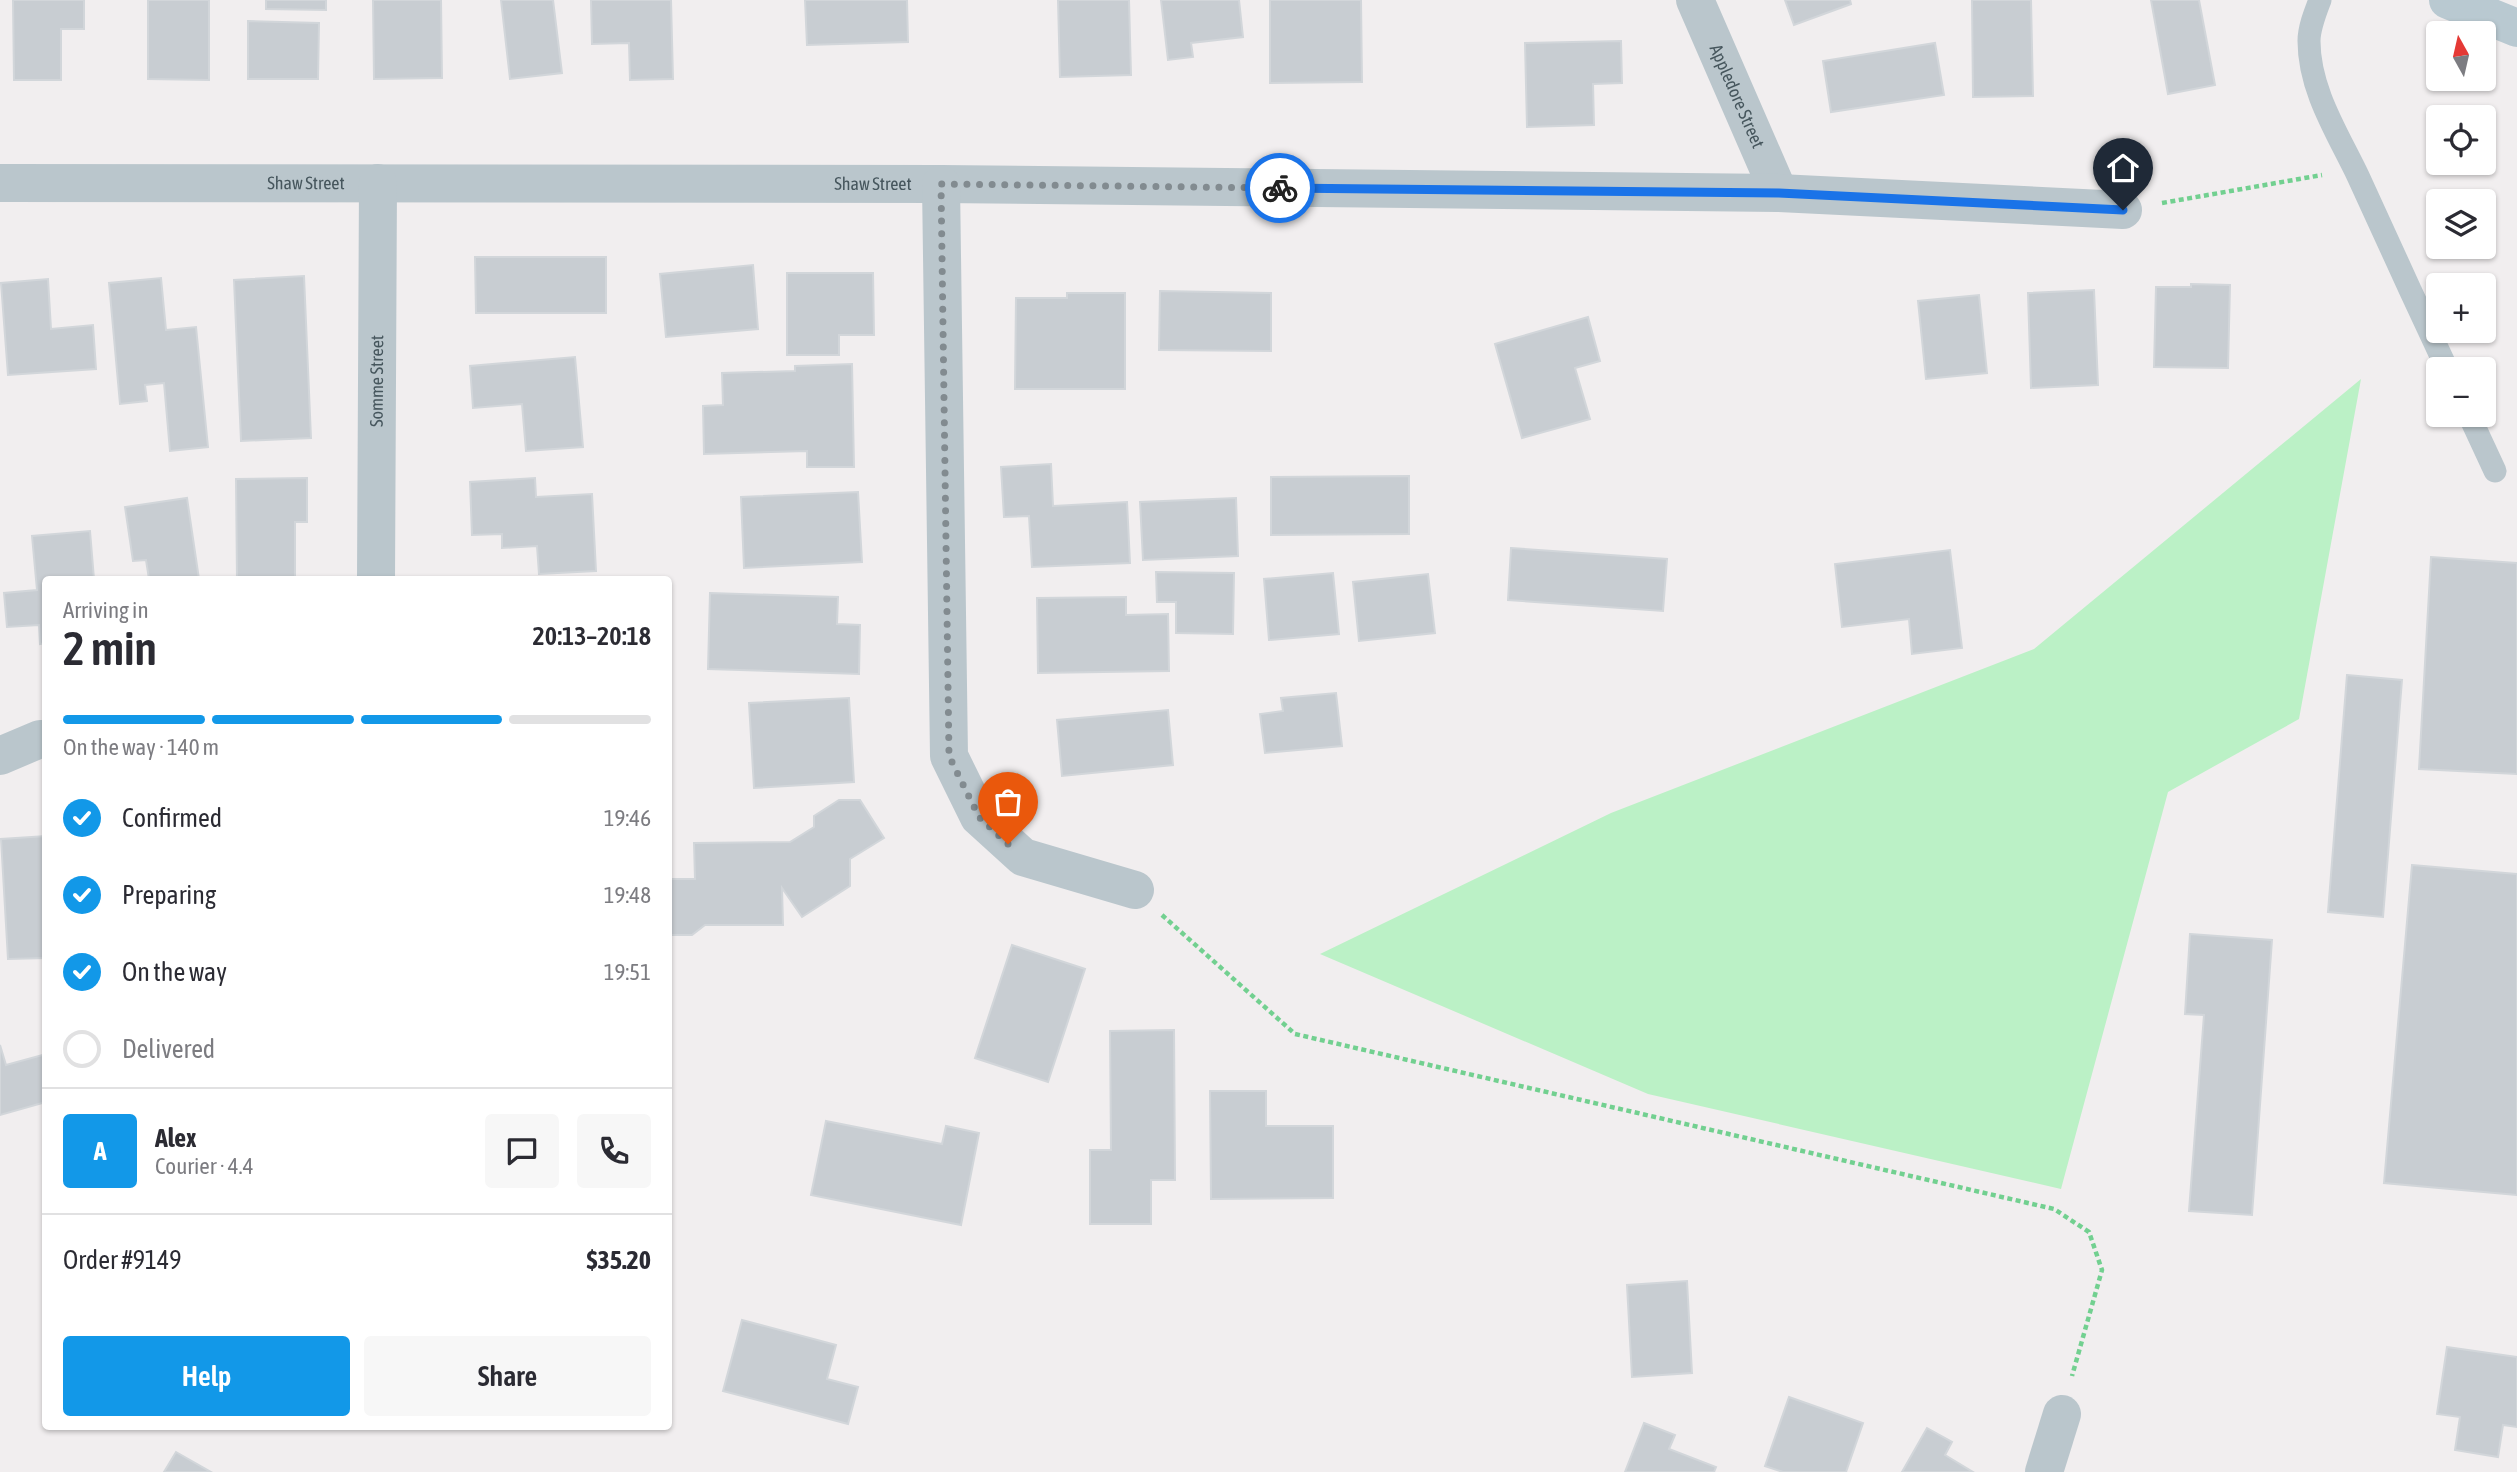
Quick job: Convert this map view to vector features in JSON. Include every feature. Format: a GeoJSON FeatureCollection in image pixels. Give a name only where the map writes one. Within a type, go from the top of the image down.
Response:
{"type":"FeatureCollection","features":[{"type":"Feature","properties":{"kind":"main road"},"geometry":{"type":"LineString","coordinates":[[2448,0],[2517,28]]}},
{"type":"Feature","properties":{"kind":"street","name":"Appledore Street"},"geometry":{"type":"LineString","coordinates":[[1695,0],[1779,193]]}},
{"type":"Feature","properties":{"kind":"street","name":"Shaw Street"},"geometry":{"type":"LineString","coordinates":[[0,183],[941,184],[1779,193],[2123,210]]}},
{"type":"Feature","properties":{"kind":"street","name":"Somme Street"},"geometry":{"type":"LineString","coordinates":[[376,576],[378,183]]}},
{"type":"Feature","properties":{"kind":"street"},"geometry":{"type":"LineString","coordinates":[[941,184],[949,756],[979,817],[1023,858],[1135,890]]}},
{"type":"Feature","properties":{"kind":"street"},"geometry":{"type":"LineString","coordinates":[[0,756],[42,739]]}},
{"type":"Feature","properties":{"kind":"street"},"geometry":{"type":"LineString","coordinates":[[2044,1472],[2062,1414]]}},
{"type":"Feature","properties":{"kind":"lane"},"geometry":{"type":"LineString","coordinates":[[2320,0],[2309,40],[2312,63],[2333,128],[2441,357]]}},
{"type":"Feature","properties":{"kind":"lane"},"geometry":{"type":"LineString","coordinates":[[2475,427],[2495,471]]}},
{"type":"Feature","properties":{"kind":"path"},"geometry":{"type":"LineString","coordinates":[[2123,210],[2355,170]]}},
{"type":"Feature","properties":{"kind":"path"},"geometry":{"type":"LineString","coordinates":[[1135,890],[1295,1034],[2054,1209],[2089,1232],[2102,1270],[2062,1414]]}},
{"type":"Feature","properties":{"kind":"green space"},"geometry":{"type":"Polygon","coordinates":[[[2361,379],[2299,719],[2168,792],[2061,1189],[1648,1094],[1320,954],[1611,813],[2034,649],[2361,379]]]}},
{"type":"Feature","properties":{"kind":"building"},"geometry":{"type":"Polygon","coordinates":[[[13,0],[84,0],[84,29],[61,29],[61,80],[14,80],[13,0]]]}},
{"type":"Feature","properties":{"kind":"building"},"geometry":{"type":"Polygon","coordinates":[[[148,0],[209,0],[209,80],[148,79],[148,0]]]}},
{"type":"Feature","properties":{"kind":"building"},"geometry":{"type":"Polygon","coordinates":[[[266,0],[326,0],[326,10],[266,9],[266,0]]]}},
{"type":"Feature","properties":{"kind":"building"},"geometry":{"type":"Polygon","coordinates":[[[373,0],[441,0],[442,78],[374,79],[373,0]]]}},
{"type":"Feature","properties":{"kind":"building"},"geometry":{"type":"Polygon","coordinates":[[[501,0],[553,0],[562,73],[510,79],[501,0]]]}},
{"type":"Feature","properties":{"kind":"building"},"geometry":{"type":"Polygon","coordinates":[[[591,0],[671,0],[673,79],[630,80],[629,43],[592,44],[591,0]]]}},
{"type":"Feature","properties":{"kind":"building"},"geometry":{"type":"Polygon","coordinates":[[[805,0],[907,0],[908,42],[807,45],[805,0]]]}},
{"type":"Feature","properties":{"kind":"building"},"geometry":{"type":"Polygon","coordinates":[[[1058,0],[1129,0],[1131,75],[1060,77],[1058,0]]]}},
{"type":"Feature","properties":{"kind":"building"},"geometry":{"type":"Polygon","coordinates":[[[1161,0],[1239,0],[1243,37],[1191,43],[1193,57],[1168,60],[1161,0]]]}},
{"type":"Feature","properties":{"kind":"building"},"geometry":{"type":"Polygon","coordinates":[[[1270,0],[1361,0],[1362,82],[1270,83],[1270,0]]]}},
{"type":"Feature","properties":{"kind":"building"},"geometry":{"type":"Polygon","coordinates":[[[1785,0],[1850,0],[1851,4],[1794,25],[1785,0]]]}},
{"type":"Feature","properties":{"kind":"building"},"geometry":{"type":"Polygon","coordinates":[[[1972,0],[2031,0],[2033,96],[1973,97],[1972,0]]]}},
{"type":"Feature","properties":{"kind":"building"},"geometry":{"type":"Polygon","coordinates":[[[2151,0],[2199,0],[2215,85],[2168,94],[2151,0]]]}},
{"type":"Feature","properties":{"kind":"building"},"geometry":{"type":"Polygon","coordinates":[[[248,21],[319,23],[318,79],[248,79],[248,21]]]}},
{"type":"Feature","properties":{"kind":"building"},"geometry":{"type":"Polygon","coordinates":[[[1621,41],[1622,83],[1593,84],[1594,125],[1527,127],[1525,43],[1621,41]]]}},
{"type":"Feature","properties":{"kind":"building"},"geometry":{"type":"Polygon","coordinates":[[[1935,43],[1944,95],[1831,112],[1823,61],[1935,43]]]}},
{"type":"Feature","properties":{"kind":"building"},"geometry":{"type":"Polygon","coordinates":[[[475,257],[606,257],[606,313],[476,313],[475,257]]]}},
{"type":"Feature","properties":{"kind":"building"},"geometry":{"type":"Polygon","coordinates":[[[753,265],[758,329],[666,337],[660,274],[753,265]]]}},
{"type":"Feature","properties":{"kind":"building"},"geometry":{"type":"Polygon","coordinates":[[[787,273],[873,273],[874,335],[839,335],[839,355],[787,355],[787,273]]]}},
{"type":"Feature","properties":{"kind":"building"},"geometry":{"type":"Polygon","coordinates":[[[304,276],[311,438],[241,441],[234,280],[304,276]]]}},
{"type":"Feature","properties":{"kind":"building"},"geometry":{"type":"Polygon","coordinates":[[[161,278],[166,330],[196,327],[208,447],[170,451],[164,383],[145,385],[147,401],[120,404],[109,283],[161,278]]]}},
{"type":"Feature","properties":{"kind":"building"},"geometry":{"type":"Polygon","coordinates":[[[48,279],[51,329],[93,325],[96,369],[8,375],[1,283],[48,279]]]}},
{"type":"Feature","properties":{"kind":"building"},"geometry":{"type":"Polygon","coordinates":[[[2191,284],[2230,285],[2228,368],[2154,367],[2156,287],[2191,287],[2191,284]]]}},
{"type":"Feature","properties":{"kind":"building"},"geometry":{"type":"Polygon","coordinates":[[[2094,290],[2098,385],[2031,388],[2028,293],[2094,290]]]}},
{"type":"Feature","properties":{"kind":"building"},"geometry":{"type":"Polygon","coordinates":[[[1160,291],[1271,293],[1271,351],[1159,350],[1160,291]]]}},
{"type":"Feature","properties":{"kind":"building"},"geometry":{"type":"Polygon","coordinates":[[[1067,293],[1125,293],[1125,389],[1015,389],[1016,298],[1067,298],[1067,293]]]}},
{"type":"Feature","properties":{"kind":"building"},"geometry":{"type":"Polygon","coordinates":[[[1979,295],[1987,373],[1926,379],[1918,301],[1979,295]]]}},
{"type":"Feature","properties":{"kind":"building"},"geometry":{"type":"Polygon","coordinates":[[[1588,317],[1600,361],[1575,368],[1590,419],[1522,438],[1495,344],[1588,317]]]}},
{"type":"Feature","properties":{"kind":"building"},"geometry":{"type":"Polygon","coordinates":[[[575,357],[583,447],[526,451],[522,404],[473,408],[470,366],[575,357]]]}},
{"type":"Feature","properties":{"kind":"building"},"geometry":{"type":"Polygon","coordinates":[[[852,364],[854,467],[807,467],[807,451],[704,454],[703,406],[723,405],[722,373],[795,371],[795,366],[852,364]]]}},
{"type":"Feature","properties":{"kind":"building"},"geometry":{"type":"Polygon","coordinates":[[[1051,464],[1053,506],[1127,502],[1130,563],[1032,567],[1029,516],[1004,517],[1001,467],[1051,464]]]}},
{"type":"Feature","properties":{"kind":"building"},"geometry":{"type":"Polygon","coordinates":[[[1409,476],[1409,534],[1271,535],[1271,477],[1409,476]]]}},
{"type":"Feature","properties":{"kind":"building"},"geometry":{"type":"Polygon","coordinates":[[[307,478],[307,522],[295,522],[295,576],[237,576],[236,479],[307,478]]]}},
{"type":"Feature","properties":{"kind":"building"},"geometry":{"type":"Polygon","coordinates":[[[535,478],[536,497],[592,494],[596,571],[539,574],[537,546],[502,548],[502,534],[472,535],[470,482],[535,478]]]}},
{"type":"Feature","properties":{"kind":"building"},"geometry":{"type":"Polygon","coordinates":[[[858,492],[862,562],[744,568],[741,497],[858,492]]]}},
{"type":"Feature","properties":{"kind":"building"},"geometry":{"type":"Polygon","coordinates":[[[187,498],[199,576],[149,576],[146,560],[133,561],[125,507],[187,498]]]}},
{"type":"Feature","properties":{"kind":"building"},"geometry":{"type":"Polygon","coordinates":[[[1236,498],[1238,556],[1143,560],[1140,502],[1236,498]]]}},
{"type":"Feature","properties":{"kind":"building"},"geometry":{"type":"Polygon","coordinates":[[[90,531],[94,576],[42,576],[40,644],[39,625],[7,627],[4,593],[37,590],[32,536],[90,531]]]}},
{"type":"Feature","properties":{"kind":"building"},"geometry":{"type":"Polygon","coordinates":[[[1511,548],[1667,559],[1663,611],[1508,600],[1511,548]]]}},
{"type":"Feature","properties":{"kind":"building"},"geometry":{"type":"Polygon","coordinates":[[[1950,550],[1962,648],[1912,654],[1909,619],[1842,627],[1835,564],[1950,550]]]}},
{"type":"Feature","properties":{"kind":"building"},"geometry":{"type":"Polygon","coordinates":[[[2431,557],[2517,563],[2517,774],[2419,769],[2431,557]]]}},
{"type":"Feature","properties":{"kind":"building"},"geometry":{"type":"Polygon","coordinates":[[[1156,572],[1234,573],[1233,634],[1176,633],[1176,602],[1157,602],[1156,572]]]}},
{"type":"Feature","properties":{"kind":"building"},"geometry":{"type":"Polygon","coordinates":[[[1333,573],[1339,634],[1269,640],[1264,579],[1333,573]]]}},
{"type":"Feature","properties":{"kind":"building"},"geometry":{"type":"Polygon","coordinates":[[[1428,574],[1435,633],[1359,641],[1353,582],[1428,574]]]}},
{"type":"Feature","properties":{"kind":"building"},"geometry":{"type":"Polygon","coordinates":[[[710,593],[838,597],[837,624],[860,625],[859,674],[708,669],[710,593]]]}},
{"type":"Feature","properties":{"kind":"building"},"geometry":{"type":"Polygon","coordinates":[[[1126,597],[1126,615],[1168,614],[1169,671],[1038,673],[1037,598],[1126,597]]]}},
{"type":"Feature","properties":{"kind":"building"},"geometry":{"type":"Polygon","coordinates":[[[2347,675],[2402,680],[2383,917],[2328,912],[2347,675]]]}},
{"type":"Feature","properties":{"kind":"building"},"geometry":{"type":"Polygon","coordinates":[[[1336,693],[1342,746],[1265,753],[1260,714],[1283,711],[1281,698],[1336,693]]]}},
{"type":"Feature","properties":{"kind":"building"},"geometry":{"type":"Polygon","coordinates":[[[849,698],[854,782],[754,788],[749,703],[849,698]]]}},
{"type":"Feature","properties":{"kind":"building"},"geometry":{"type":"Polygon","coordinates":[[[1168,710],[1173,765],[1062,776],[1057,720],[1168,710]]]}},
{"type":"Feature","properties":{"kind":"building"},"geometry":{"type":"Polygon","coordinates":[[[839,800],[860,800],[884,838],[850,859],[850,886],[802,917],[782,888],[783,925],[705,925],[692,935],[672,935],[672,879],[695,879],[694,843],[790,842],[814,827],[814,816],[839,800]]]}},
{"type":"Feature","properties":{"kind":"building"},"geometry":{"type":"Polygon","coordinates":[[[42,836],[42,958],[8,959],[1,839],[42,836]]]}},
{"type":"Feature","properties":{"kind":"building"},"geometry":{"type":"Polygon","coordinates":[[[2412,865],[2517,874],[2517,1195],[2384,1183],[2412,865]]]}},
{"type":"Feature","properties":{"kind":"building"},"geometry":{"type":"Polygon","coordinates":[[[2190,934],[2272,940],[2252,1215],[2189,1211],[2204,1015],[2185,1014],[2190,934]]]}},
{"type":"Feature","properties":{"kind":"building"},"geometry":{"type":"Polygon","coordinates":[[[1012,945],[1085,969],[1048,1082],[975,1058],[1012,945]]]}},
{"type":"Feature","properties":{"kind":"building"},"geometry":{"type":"Polygon","coordinates":[[[1174,1030],[1175,1180],[1151,1180],[1151,1224],[1090,1224],[1090,1150],[1111,1150],[1110,1031],[1174,1030]]]}},
{"type":"Feature","properties":{"kind":"building"},"geometry":{"type":"Polygon","coordinates":[[[0,1045],[6,1065],[42,1055],[42,1103],[0,1115],[0,1045]]]}},
{"type":"Feature","properties":{"kind":"building"},"geometry":{"type":"Polygon","coordinates":[[[1210,1091],[1266,1091],[1266,1126],[1333,1126],[1333,1198],[1211,1199],[1210,1091]]]}},
{"type":"Feature","properties":{"kind":"building"},"geometry":{"type":"Polygon","coordinates":[[[826,1121],[942,1144],[946,1126],[979,1133],[961,1225],[811,1195],[826,1121]]]}},
{"type":"Feature","properties":{"kind":"building"},"geometry":{"type":"Polygon","coordinates":[[[1687,1281],[1692,1373],[1632,1377],[1627,1285],[1687,1281]]]}},
{"type":"Feature","properties":{"kind":"building"},"geometry":{"type":"Polygon","coordinates":[[[742,1320],[836,1345],[827,1379],[858,1387],[848,1424],[723,1391],[742,1320]]]}},
{"type":"Feature","properties":{"kind":"building"},"geometry":{"type":"Polygon","coordinates":[[[2447,1347],[2517,1357],[2517,1427],[2503,1425],[2498,1457],[2455,1450],[2460,1417],[2437,1414],[2447,1347]]]}},
{"type":"Feature","properties":{"kind":"building"},"geometry":{"type":"Polygon","coordinates":[[[1789,1397],[1863,1423],[1846,1472],[1783,1472],[1765,1466],[1789,1397]]]}},
{"type":"Feature","properties":{"kind":"building"},"geometry":{"type":"Polygon","coordinates":[[[1644,1423],[1675,1435],[1669,1449],[1716,1467],[1714,1472],[1625,1472],[1644,1423]]]}},
{"type":"Feature","properties":{"kind":"building"},"geometry":{"type":"Polygon","coordinates":[[[1927,1428],[1952,1442],[1945,1455],[1973,1472],[1902,1472],[1927,1428]]]}},
{"type":"Feature","properties":{"kind":"building"},"geometry":{"type":"Polygon","coordinates":[[[176,1452],[211,1472],[164,1472],[176,1452]]]}},
{"type":"Feature","properties":{"kind":"way so far"},"geometry":{"type":"LineString","coordinates":[[1008,844],[979,817],[949,756],[941,184],[1280,188]]}},
{"type":"Feature","properties":{"kind":"route"},"geometry":{"type":"LineString","coordinates":[[1280,188],[1779,193],[2123,210]]}}]}
